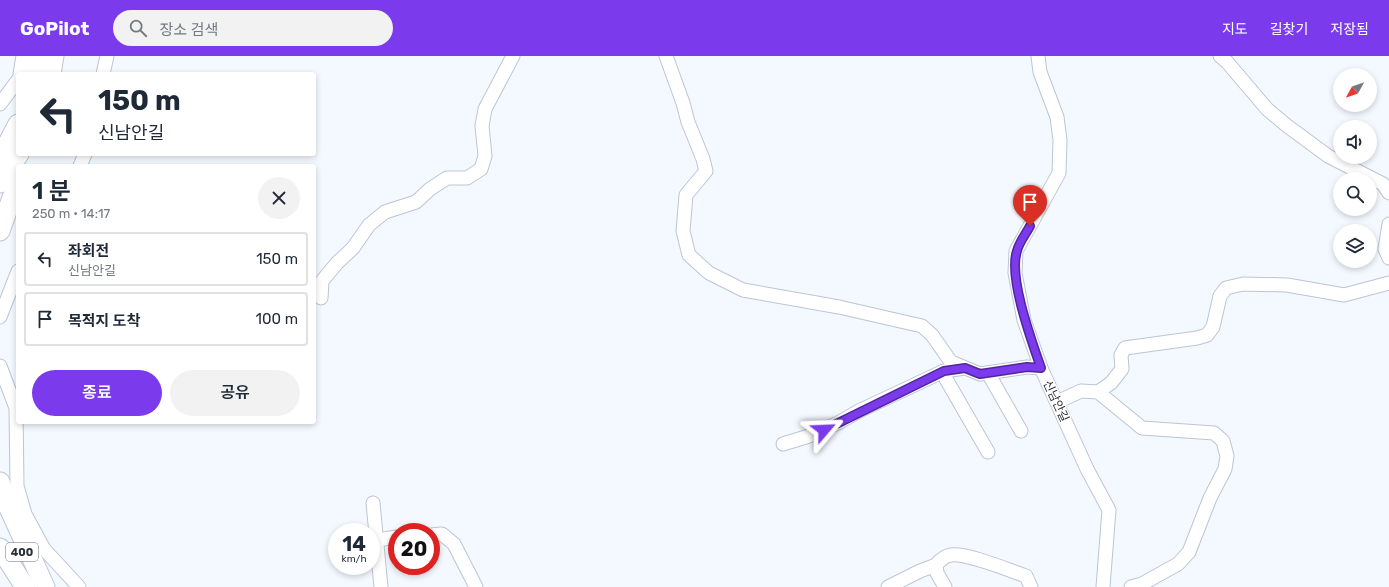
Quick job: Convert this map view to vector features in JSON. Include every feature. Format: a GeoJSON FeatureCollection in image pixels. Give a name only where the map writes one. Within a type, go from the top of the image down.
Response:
{"type":"FeatureCollection","features":[{"type":"Feature","properties":{"kind":"highway"},"geometry":{"type":"LineString","coordinates":[[34,72],[38,56]]}},
{"type":"Feature","properties":{"kind":"highway"},"geometry":{"type":"LineString","coordinates":[[51,72],[54,56]]}},
{"type":"Feature","properties":{"kind":"highway"},"geometry":{"type":"LineString","coordinates":[[0,133],[16,120]]}},
{"type":"Feature","properties":{"kind":"highway"},"geometry":{"type":"LineString","coordinates":[[0,158],[16,128]]}},
{"type":"Feature","properties":{"kind":"highway"},"geometry":{"type":"LineString","coordinates":[[0,183],[18,156]]}},
{"type":"Feature","properties":{"kind":"highway"},"geometry":{"type":"LineString","coordinates":[[0,231],[16,187]]}},
{"type":"Feature","properties":{"kind":"highway"},"geometry":{"type":"LineString","coordinates":[[0,482],[8,506],[44,587]]}},
{"type":"Feature","properties":{"kind":"highway","name":"400"},"geometry":{"type":"LineString","coordinates":[[0,517],[44,587]]}},
{"type":"Feature","properties":{"kind":"highway","name":"400"},"geometry":{"type":"LineString","coordinates":[[0,548],[25,587]]}},
{"type":"Feature","properties":{"kind":"street"},"geometry":{"type":"LineString","coordinates":[[20,72],[23,56]]}},
{"type":"Feature","properties":{"kind":"street"},"geometry":{"type":"LineString","coordinates":[[103,72],[107,56]]}},
{"type":"Feature","properties":{"kind":"street"},"geometry":{"type":"LineString","coordinates":[[320,298],[322,281],[337,263],[353,248],[369,225],[386,212],[416,202],[430,189],[447,178],[467,178],[481,169],[485,156],[482,126],[486,109],[513,56]]}},
{"type":"Feature","properties":{"kind":"street"},"geometry":{"type":"LineString","coordinates":[[666,56],[683,103],[688,122],[704,159],[706,171],[686,195],[683,231],[689,255],[709,273],[743,290],[839,307],[922,326],[932,335],[951,362],[980,374],[1027,367],[1041,368]]}},
{"type":"Feature","properties":{"kind":"street","name":"신남안길"},"geometry":{"type":"LineString","coordinates":[[1038,56],[1040,72],[1057,117],[1060,140],[1059,173],[1016,251],[1015,273],[1024,320],[1041,368],[1087,469],[1109,510],[1103,587]]}},
{"type":"Feature","properties":{"kind":"street"},"geometry":{"type":"LineString","coordinates":[[1220,56],[1227,62],[1267,110],[1328,156],[1383,184],[1389,193]]}},
{"type":"Feature","properties":{"kind":"street"},"geometry":{"type":"LineString","coordinates":[[0,104],[16,83]]}},
{"type":"Feature","properties":{"kind":"street"},"geometry":{"type":"LineString","coordinates":[[1389,224],[1385,249],[1389,258]]}},
{"type":"Feature","properties":{"kind":"street"},"geometry":{"type":"LineString","coordinates":[[0,317],[16,275]]}},
{"type":"Feature","properties":{"kind":"street"},"geometry":{"type":"LineString","coordinates":[[1098,392],[1111,383],[1122,369],[1120,355],[1125,348],[1197,338],[1207,335],[1212,327],[1220,296],[1226,288],[1243,284],[1286,285],[1344,295],[1389,284]]}},
{"type":"Feature","properties":{"kind":"street"},"geometry":{"type":"LineString","coordinates":[[0,366],[16,408]]}},
{"type":"Feature","properties":{"kind":"street"},"geometry":{"type":"LineString","coordinates":[[783,444],[824,430],[942,372],[965,368]]}},
{"type":"Feature","properties":{"kind":"street"},"geometry":{"type":"LineString","coordinates":[[942,372],[988,452]]}},
{"type":"Feature","properties":{"kind":"street"},"geometry":{"type":"LineString","coordinates":[[988,373],[1022,431]]}},
{"type":"Feature","properties":{"kind":"street"},"geometry":{"type":"LineString","coordinates":[[1057,402],[1080,391],[1098,392],[1142,428],[1214,433],[1223,441],[1227,456],[1224,469],[1210,498],[1189,552],[1178,564],[1142,584],[1131,587]]}},
{"type":"Feature","properties":{"kind":"street"},"geometry":{"type":"LineString","coordinates":[[16,424],[17,486],[25,514],[44,549],[79,587]]}},
{"type":"Feature","properties":{"kind":"street"},"geometry":{"type":"LineString","coordinates":[[373,503],[375,523]]}},
{"type":"Feature","properties":{"kind":"street"},"geometry":{"type":"LineString","coordinates":[[440,534],[442,534],[450,541],[476,587]]}},
{"type":"Feature","properties":{"kind":"street"},"geometry":{"type":"LineString","coordinates":[[888,587],[920,571],[936,565],[941,559],[951,555],[961,556],[1026,576],[1031,587]]}},
{"type":"Feature","properties":{"kind":"street"},"geometry":{"type":"LineString","coordinates":[[936,565],[937,573],[945,587]]}},
{"type":"Feature","properties":{"kind":"street"},"geometry":{"type":"LineString","coordinates":[[380,575],[381,587]]}},
{"type":"Feature","properties":{"kind":"route"},"geometry":{"type":"LineString","coordinates":[[824,430],[859,411],[944,371],[965,368],[980,374],[1027,367],[1041,368],[1024,320],[1015,273],[1016,251],[1030,226]]}}]}
